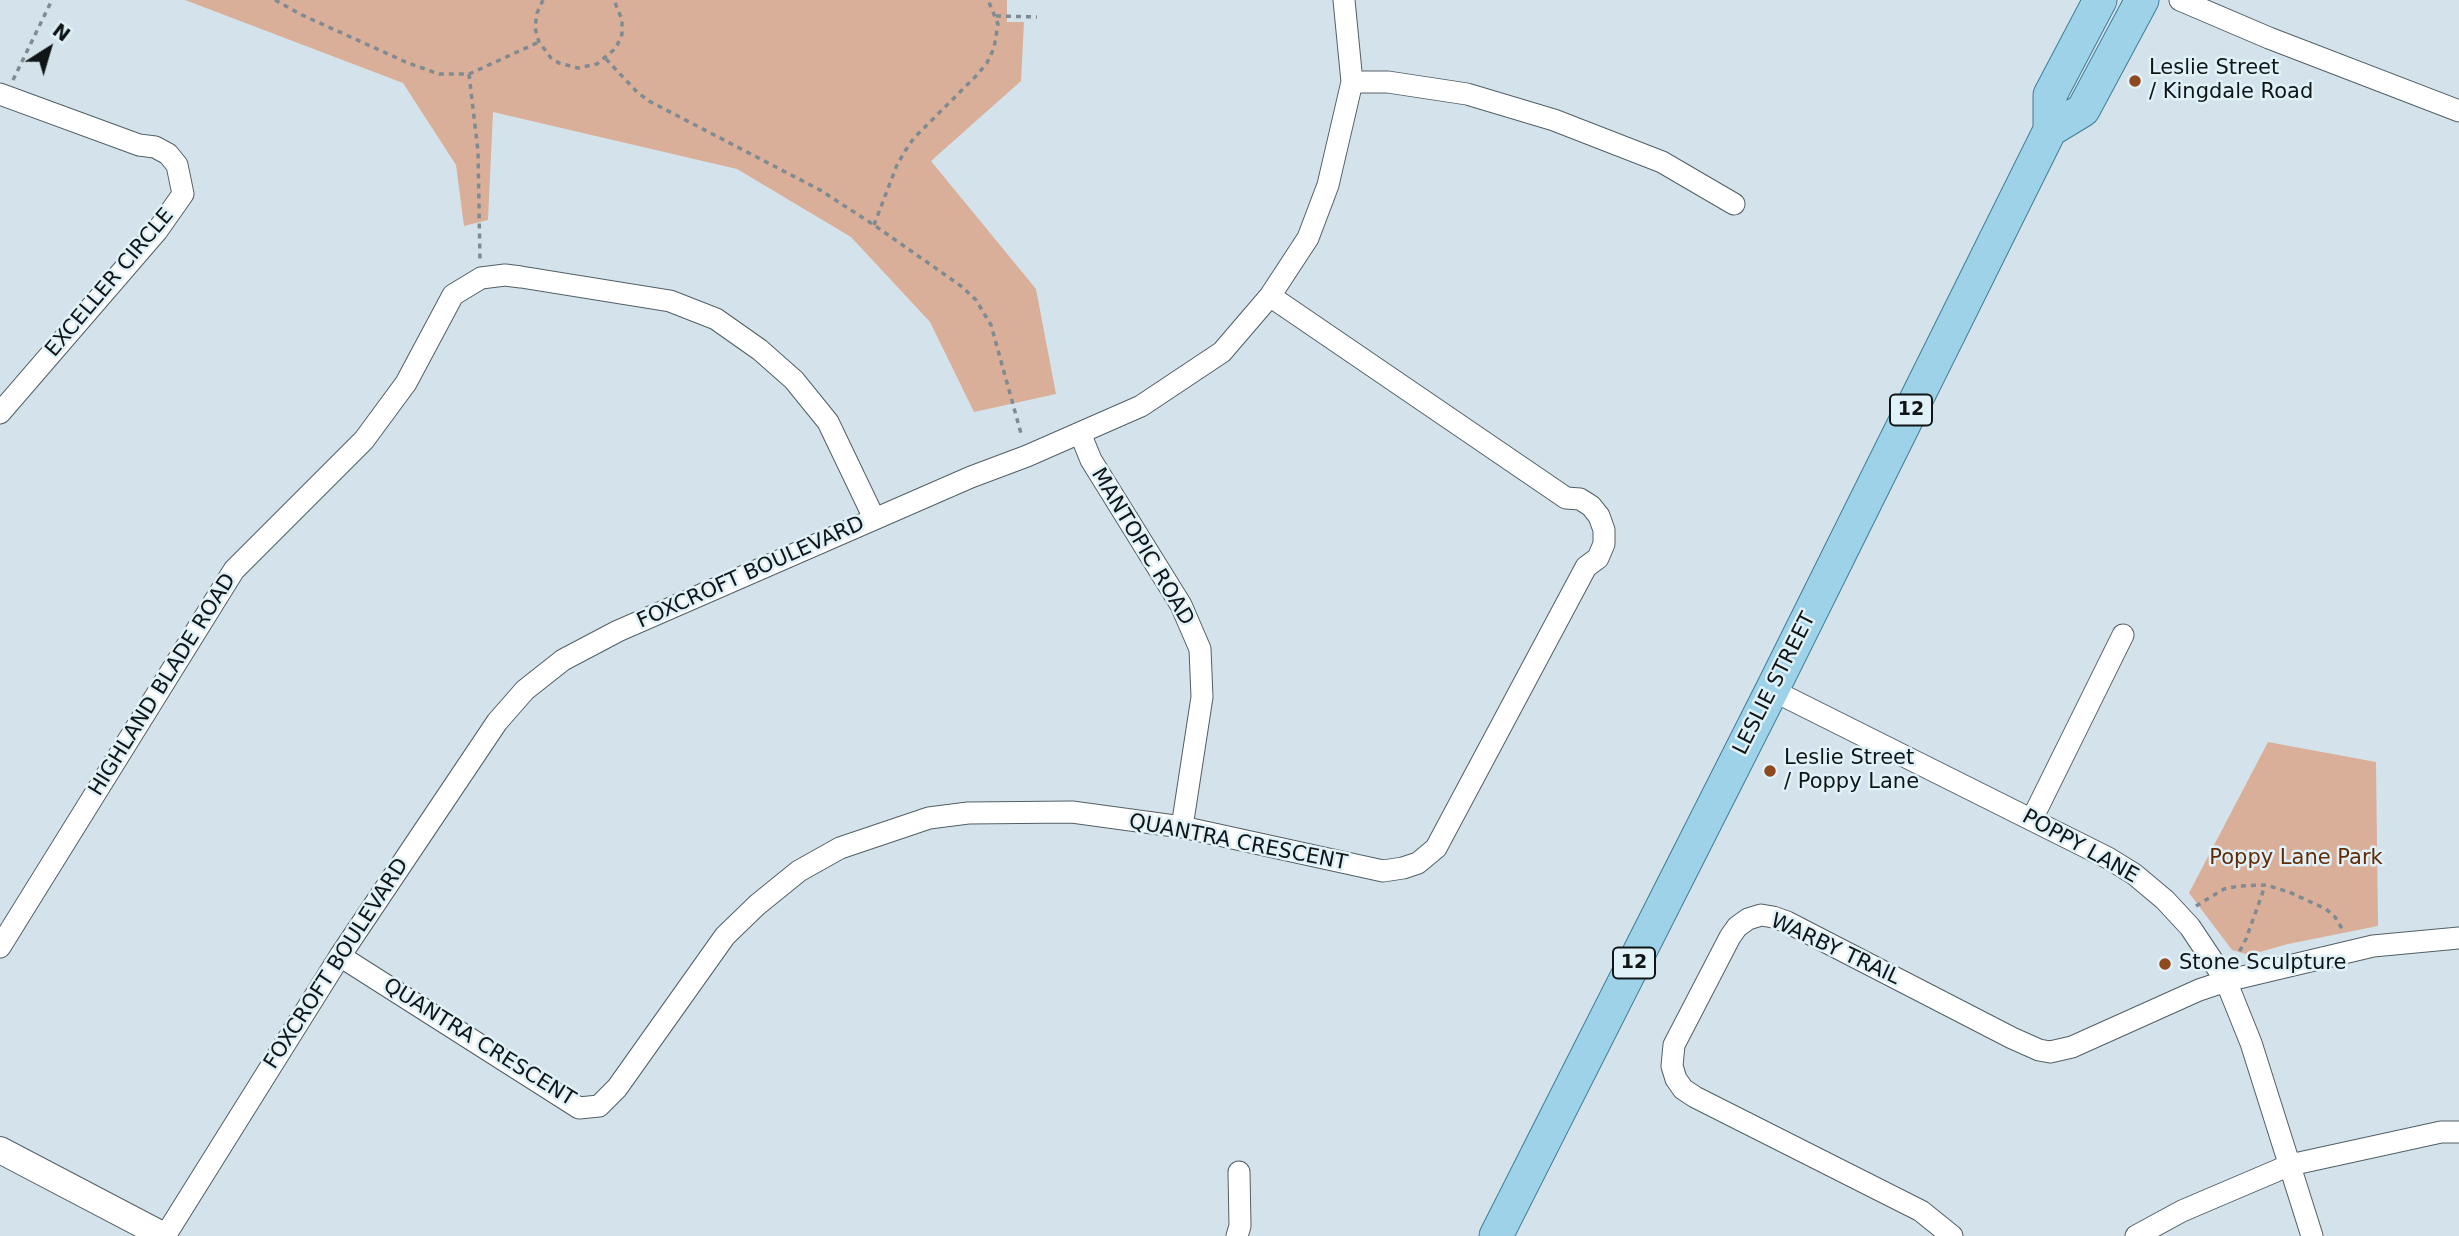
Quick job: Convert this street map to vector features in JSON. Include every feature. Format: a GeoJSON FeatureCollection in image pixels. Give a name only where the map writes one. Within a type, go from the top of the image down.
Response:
{"type":"FeatureCollection","features":[{"type":"Feature","properties":{"kind":"main road","name":"LESLIE STREET"},"geometry":{"type":"LineString","coordinates":[[1496,1236],[1772,690],[2050,130],[2050,95],[2101,0]]}},
{"type":"Feature","properties":{"kind":"main road"},"geometry":{"type":"LineString","coordinates":[[2050,130],[2083,110],[2142,0]]}},
{"type":"Feature","properties":{"kind":"street","name":"FOXCROFT BOULEVARD"},"geometry":{"type":"LineString","coordinates":[[164,1236],[340,956],[497,722],[525,690],[563,660],[618,631],[874,518],[920,501],[1141,406],[1222,352],[1269,296],[1308,238],[1328,185],[1352,82],[1344,0]]}},
{"type":"Feature","properties":{"kind":"street"},"geometry":{"type":"LineString","coordinates":[[2180,0],[2459,111]]}},
{"type":"Feature","properties":{"kind":"street"},"geometry":{"type":"LineString","coordinates":[[1352,82],[1388,82],[1467,94],[1554,120],[1662,162],[1734,204]]}},
{"type":"Feature","properties":{"kind":"street","name":"EXCELLER CIRCLE"},"geometry":{"type":"LineString","coordinates":[[0,414],[157,231],[183,194],[177,165],[168,154],[155,147],[139,145],[3,95]]}},
{"type":"Feature","properties":{"kind":"street"},"geometry":{"type":"LineString","coordinates":[[481,278],[505,275],[670,301],[716,319],[760,350],[794,380],[828,422],[874,518]]}},
{"type":"Feature","properties":{"kind":"street","name":"HIGHLAND BLADE ROAD"},"geometry":{"type":"LineString","coordinates":[[0,947],[234,570],[365,440],[406,383],[453,295],[481,278]]}},
{"type":"Feature","properties":{"kind":"street","name":"QUANTRA CRESCENT"},"geometry":{"type":"LineString","coordinates":[[340,956],[579,1108],[599,1106],[617,1088],[725,936],[757,905],[799,871],[840,848],[929,818],[968,813],[1072,812],[1182,827],[1383,871],[1418,863],[1436,848],[1586,567],[1598,558],[1604,544],[1604,530],[1599,516],[1591,506],[1580,499],[1566,498],[1269,296]]}},
{"type":"Feature","properties":{"kind":"street","name":"MANTOPIC ROAD"},"geometry":{"type":"LineString","coordinates":[[1080,433],[1091,460],[1181,605],[1200,649],[1202,696],[1182,827]]}},
{"type":"Feature","properties":{"kind":"street"},"geometry":{"type":"LineString","coordinates":[[2032,819],[2123,635]]}},
{"type":"Feature","properties":{"kind":"street","name":"POPPY LANE"},"geometry":{"type":"LineString","coordinates":[[1772,690],[2108,858],[2150,886],[2230,971],[2312,1236]]}},
{"type":"Feature","properties":{"kind":"street","name":"WARBY TRAIL"},"geometry":{"type":"LineString","coordinates":[[1952,1236],[1921,1211],[1695,1097],[1683,1089],[1676,1079],[1672,1066],[1674,1045],[1737,927],[1748,919],[1761,915],[1773,917],[2012,1038],[2050,1052],[2072,1047],[2199,990],[2230,971],[2373,946],[2459,938]]}},
{"type":"Feature","properties":{"kind":"street"},"geometry":{"type":"LineString","coordinates":[[2136,1236],[2182,1211],[2290,1165],[2441,1132],[2459,1132]]}},
{"type":"Feature","properties":{"kind":"street"},"geometry":{"type":"LineString","coordinates":[[0,1150],[164,1236]]}},
{"type":"Feature","properties":{"kind":"street"},"geometry":{"type":"LineString","coordinates":[[1237,1236],[1240,1226],[1239,1172]]}},
{"type":"Feature","properties":{"kind":"path"},"geometry":{"type":"LineString","coordinates":[[3,95],[52,0]]}},
{"type":"Feature","properties":{"kind":"path"},"geometry":{"type":"LineString","coordinates":[[275,0],[302,15],[439,75],[469,74],[539,42]]}},
{"type":"Feature","properties":{"kind":"path"},"geometry":{"type":"LineString","coordinates":[[543,0],[537,13],[539,42],[551,58],[568,67],[588,67],[606,59],[616,48],[622,34],[622,20],[614,0]]}},
{"type":"Feature","properties":{"kind":"path"},"geometry":{"type":"LineString","coordinates":[[874,225],[897,164],[914,138],[987,62],[997,33],[996,16],[988,0]]}},
{"type":"Feature","properties":{"kind":"path"},"geometry":{"type":"LineString","coordinates":[[996,16],[1037,17]]}},
{"type":"Feature","properties":{"kind":"path"},"geometry":{"type":"LineString","coordinates":[[606,59],[649,102],[820,190],[961,286],[976,300],[991,325],[1027,456]]}},
{"type":"Feature","properties":{"kind":"path"},"geometry":{"type":"LineString","coordinates":[[469,74],[478,151],[481,278]]}},
{"type":"Feature","properties":{"kind":"path"},"geometry":{"type":"LineString","coordinates":[[2230,971],[2246,939],[2266,885]]}},
{"type":"Feature","properties":{"kind":"path"},"geometry":{"type":"LineString","coordinates":[[2196,906],[2224,889],[2266,885],[2290,892],[2326,909],[2336,918],[2344,934]]}},
{"type":"Feature","properties":{"kind":"green space"},"geometry":{"type":"Polygon","coordinates":[[[185,0],[1007,0],[1007,22],[1024,22],[1021,81],[931,161],[1036,289],[1056,394],[974,412],[930,322],[851,237],[737,169],[493,112],[488,220],[464,226],[456,165],[403,83],[185,0]]]}},
{"type":"Feature","properties":{"kind":"green space","name":"Poppy Lane Park"},"geometry":{"type":"Polygon","coordinates":[[[2268,742],[2376,762],[2378,926],[2288,944],[2249,955],[2232,950],[2189,893],[2268,742]]]}},
{"type":"Feature","properties":{"kind":"place","name":"Leslie Street / Kingdale Road"},"geometry":{"type":"Point","coordinates":[2135,81]}},
{"type":"Feature","properties":{"kind":"place","name":"Leslie Street / Poppy Lane"},"geometry":{"type":"Point","coordinates":[1770,771]}},
{"type":"Feature","properties":{"kind":"place","name":"Stone Sculpture"},"geometry":{"type":"Point","coordinates":[2165,964]}}]}
